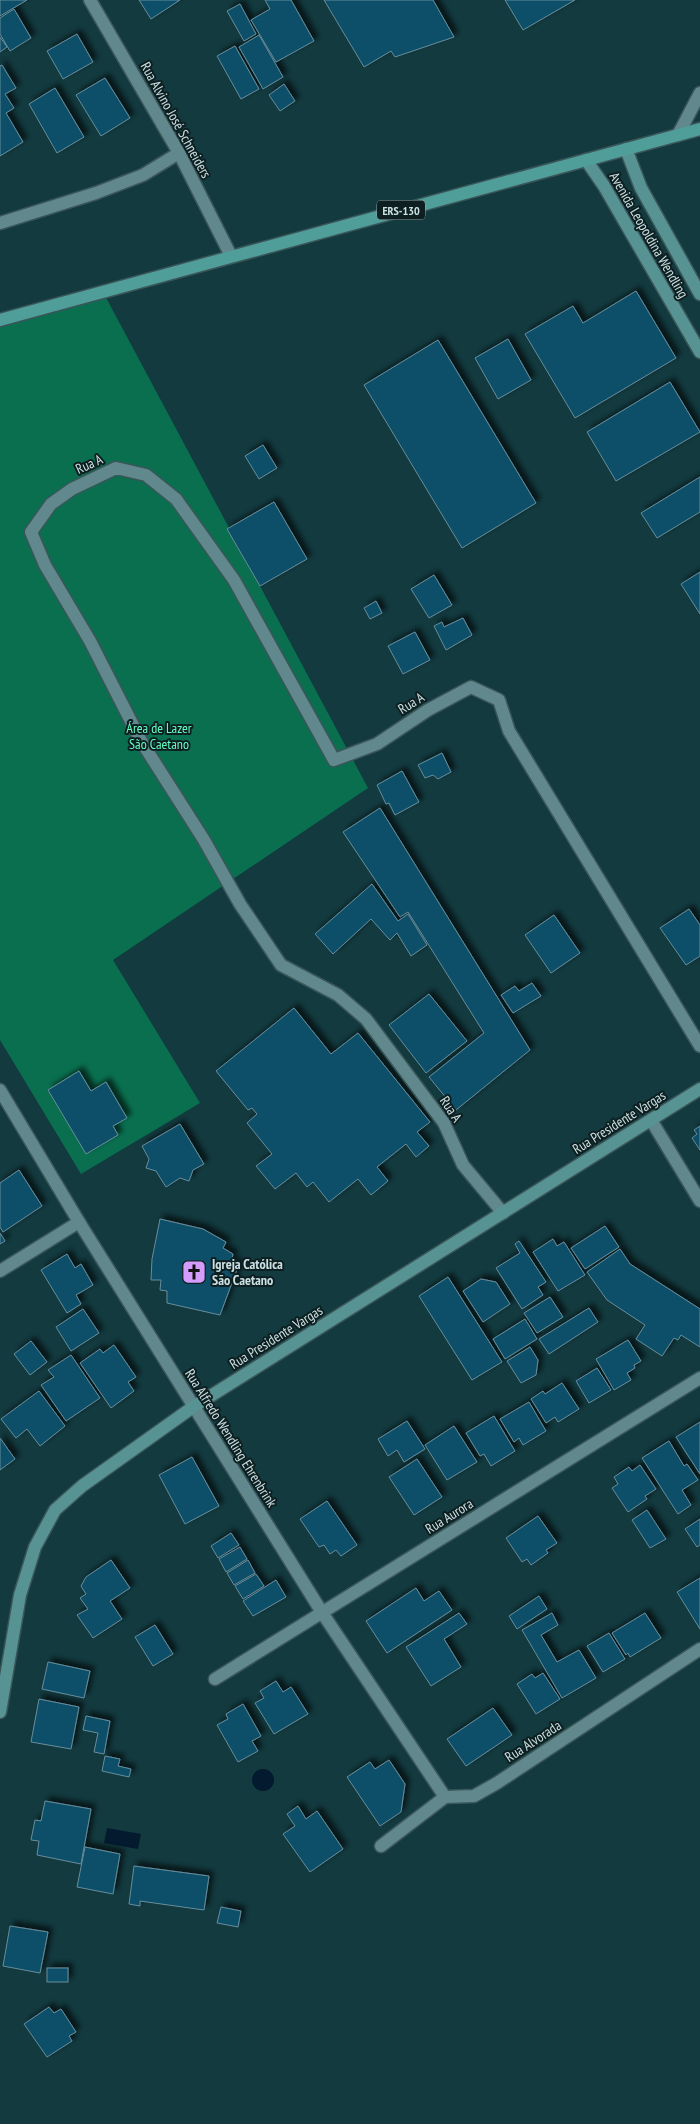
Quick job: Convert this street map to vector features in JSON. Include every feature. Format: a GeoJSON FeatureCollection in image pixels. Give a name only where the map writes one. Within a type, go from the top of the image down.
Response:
{"type":"FeatureCollection","features":[{"type":"Feature","properties":{"kind":"main road","name":"ERS-130"},"geometry":{"type":"LineString","coordinates":[[0,320],[700,129]]}},
{"type":"Feature","properties":{"kind":"main road","name":"Avenida Leopoldina Wendling"},"geometry":{"type":"LineString","coordinates":[[626,149],[641,188],[700,294]]}},
{"type":"Feature","properties":{"kind":"main road","name":"Avenida Leopoldina Wendling"},"geometry":{"type":"LineString","coordinates":[[586,160],[604,186],[700,352]]}},
{"type":"Feature","properties":{"kind":"main road","name":"Rua Presidente Vargas"},"geometry":{"type":"LineString","coordinates":[[0,1712],[20,1594],[35,1547],[55,1510],[82,1486],[193,1406],[700,1089]]}},
{"type":"Feature","properties":{"kind":"street","name":"Rua Alvino José Schneiders"},"geometry":{"type":"LineString","coordinates":[[90,0],[179,153],[231,256]]}},
{"type":"Feature","properties":{"kind":"street"},"geometry":{"type":"LineString","coordinates":[[678,135],[700,93]]}},
{"type":"Feature","properties":{"kind":"street"},"geometry":{"type":"LineString","coordinates":[[0,223],[96,193],[143,175],[179,153]]}},
{"type":"Feature","properties":{"kind":"street","name":"Rua A"},"geometry":{"type":"LineString","coordinates":[[503,1213],[463,1165],[444,1123],[366,1019],[338,995],[281,965],[240,904],[204,840],[141,741],[90,641],[45,565],[31,532],[51,504],[72,488],[116,468],[146,475],[176,499],[234,580],[334,760],[377,744],[428,710],[471,687],[499,700],[508,731],[700,1046]]}},
{"type":"Feature","properties":{"kind":"street","name":"Rua Alfredo Wendling Ehrenbrink"},"geometry":{"type":"LineString","coordinates":[[0,1090],[79,1222],[323,1614],[445,1797]]}},
{"type":"Feature","properties":{"kind":"street"},"geometry":{"type":"LineString","coordinates":[[651,1120],[700,1201]]}},
{"type":"Feature","properties":{"kind":"street"},"geometry":{"type":"LineString","coordinates":[[0,1271],[79,1222]]}},
{"type":"Feature","properties":{"kind":"street","name":"Rua Aurora"},"geometry":{"type":"LineString","coordinates":[[215,1680],[700,1378]]}},
{"type":"Feature","properties":{"kind":"street","name":"Rua Alvorada"},"geometry":{"type":"LineString","coordinates":[[445,1797],[474,1796],[497,1783],[700,1649]]}},
{"type":"Feature","properties":{"kind":"street"},"geometry":{"type":"LineString","coordinates":[[381,1846],[445,1797]]}},
{"type":"Feature","properties":{"kind":"green space","name":"Área de Lazer São Caetano"},"geometry":{"type":"Polygon","coordinates":[[[103,292],[368,788],[113,960],[200,1103],[81,1174],[0,1040],[0,320],[103,292]]]}},
{"type":"Feature","properties":{"kind":"water"},"geometry":{"type":"Polygon","coordinates":[[[259,1769],[267,1769],[274,1776],[274,1784],[267,1791],[259,1791],[252,1784],[252,1776],[259,1769]]]}},
{"type":"Feature","properties":{"kind":"water"},"geometry":{"type":"Polygon","coordinates":[[[107,1828],[141,1834],[138,1849],[104,1843],[107,1828]]]}},
{"type":"Feature","properties":{"kind":"building"},"geometry":{"type":"Polygon","coordinates":[[[0,0],[27,0],[0,16],[0,0]]]}},
{"type":"Feature","properties":{"kind":"building"},"geometry":{"type":"Polygon","coordinates":[[[139,0],[180,0],[151,19],[139,0]]]}},
{"type":"Feature","properties":{"kind":"building"},"geometry":{"type":"Polygon","coordinates":[[[265,0],[291,0],[314,41],[276,62],[251,20],[270,9],[265,0]]]}},
{"type":"Feature","properties":{"kind":"building"},"geometry":{"type":"Polygon","coordinates":[[[324,0],[433,0],[454,37],[395,57],[391,51],[364,67],[324,0]]]}},
{"type":"Feature","properties":{"kind":"building"},"geometry":{"type":"Polygon","coordinates":[[[505,0],[575,0],[523,30],[505,0]]]}},
{"type":"Feature","properties":{"kind":"building"},"geometry":{"type":"Polygon","coordinates":[[[240,4],[256,34],[244,41],[227,11],[240,4]]]}},
{"type":"Feature","properties":{"kind":"building"},"geometry":{"type":"Polygon","coordinates":[[[14,9],[31,38],[10,51],[0,34],[0,18],[14,9]]]}},
{"type":"Feature","properties":{"kind":"building"},"geometry":{"type":"Polygon","coordinates":[[[77,34],[93,62],[63,79],[47,51],[77,34]]]}},
{"type":"Feature","properties":{"kind":"building"},"geometry":{"type":"Polygon","coordinates":[[[259,35],[283,77],[263,89],[239,47],[259,35]]]}},
{"type":"Feature","properties":{"kind":"building"},"geometry":{"type":"Polygon","coordinates":[[[0,37],[7,47],[0,52],[0,37]]]}},
{"type":"Feature","properties":{"kind":"building"},"geometry":{"type":"Polygon","coordinates":[[[235,46],[259,89],[241,99],[217,56],[235,46]]]}},
{"type":"Feature","properties":{"kind":"building"},"geometry":{"type":"Polygon","coordinates":[[[2,65],[16,88],[5,94],[14,108],[6,113],[23,142],[0,156],[0,66],[2,65]]]}},
{"type":"Feature","properties":{"kind":"building"},"geometry":{"type":"Polygon","coordinates":[[[105,78],[130,118],[101,136],[76,95],[105,78]]]}},
{"type":"Feature","properties":{"kind":"building"},"geometry":{"type":"Polygon","coordinates":[[[284,84],[295,101],[280,111],[269,95],[284,84]]]}},
{"type":"Feature","properties":{"kind":"building"},"geometry":{"type":"Polygon","coordinates":[[[55,88],[84,137],[57,153],[29,104],[55,88]]]}},
{"type":"Feature","properties":{"kind":"building"},"geometry":{"type":"Polygon","coordinates":[[[636,291],[676,358],[575,418],[525,334],[573,306],[583,323],[636,291]]]}},
{"type":"Feature","properties":{"kind":"building"},"geometry":{"type":"Polygon","coordinates":[[[508,339],[531,380],[498,399],[475,358],[508,339]]]}},
{"type":"Feature","properties":{"kind":"building"},"geometry":{"type":"Polygon","coordinates":[[[438,340],[536,503],[462,548],[364,385],[438,340]]]}},
{"type":"Feature","properties":{"kind":"building"},"geometry":{"type":"Polygon","coordinates":[[[670,382],[700,432],[616,481],[587,432],[670,382]]]}},
{"type":"Feature","properties":{"kind":"building"},"geometry":{"type":"Polygon","coordinates":[[[263,445],[277,468],[259,479],[245,456],[263,445]]]}},
{"type":"Feature","properties":{"kind":"building"},"geometry":{"type":"Polygon","coordinates":[[[700,477],[700,512],[657,538],[641,513],[700,477]]]}},
{"type":"Feature","properties":{"kind":"building"},"geometry":{"type":"Polygon","coordinates":[[[274,502],[307,559],[260,586],[227,529],[274,502]]]}},
{"type":"Feature","properties":{"kind":"building"},"geometry":{"type":"Polygon","coordinates":[[[700,572],[700,614],[681,584],[700,572]]]}},
{"type":"Feature","properties":{"kind":"building"},"geometry":{"type":"Polygon","coordinates":[[[434,575],[452,605],[429,618],[411,589],[434,575]]]}},
{"type":"Feature","properties":{"kind":"building"},"geometry":{"type":"Polygon","coordinates":[[[376,601],[382,613],[370,619],[364,608],[376,601]]]}},
{"type":"Feature","properties":{"kind":"building"},"geometry":{"type":"Polygon","coordinates":[[[463,618],[472,635],[446,650],[434,626],[442,622],[444,627],[463,618]]]}},
{"type":"Feature","properties":{"kind":"building"},"geometry":{"type":"Polygon","coordinates":[[[415,632],[430,660],[403,674],[388,646],[415,632]]]}},
{"type":"Feature","properties":{"kind":"building"},"geometry":{"type":"Polygon","coordinates":[[[442,753],[451,772],[438,779],[433,775],[425,778],[418,765],[442,753]]]}},
{"type":"Feature","properties":{"kind":"building"},"geometry":{"type":"Polygon","coordinates":[[[402,771],[419,802],[395,815],[389,803],[386,804],[377,785],[402,771]]]}},
{"type":"Feature","properties":{"kind":"building"},"geometry":{"type":"Polygon","coordinates":[[[380,808],[530,1050],[456,1110],[429,1077],[484,1033],[408,912],[400,917],[343,832],[380,808]]]}},
{"type":"Feature","properties":{"kind":"building"},"geometry":{"type":"Polygon","coordinates":[[[372,884],[398,921],[408,914],[427,945],[411,956],[397,933],[390,940],[371,919],[333,954],[315,934],[372,884]]]}},
{"type":"Feature","properties":{"kind":"building"},"geometry":{"type":"Polygon","coordinates":[[[689,909],[700,925],[700,956],[686,965],[660,928],[689,909]]]}},
{"type":"Feature","properties":{"kind":"building"},"geometry":{"type":"Polygon","coordinates":[[[554,915],[580,953],[551,973],[525,935],[554,915]]]}},
{"type":"Feature","properties":{"kind":"building"},"geometry":{"type":"Polygon","coordinates":[[[532,983],[541,996],[513,1013],[501,995],[515,986],[519,991],[532,983]]]}},
{"type":"Feature","properties":{"kind":"building"},"geometry":{"type":"Polygon","coordinates":[[[429,994],[467,1041],[426,1073],[389,1025],[429,994]]]}},
{"type":"Feature","properties":{"kind":"building"},"geometry":{"type":"Polygon","coordinates":[[[294,1008],[331,1054],[358,1033],[430,1122],[417,1132],[429,1146],[416,1157],[406,1144],[377,1167],[388,1181],[371,1195],[358,1179],[329,1202],[313,1182],[307,1187],[296,1173],[275,1189],[256,1166],[272,1154],[247,1123],[257,1114],[252,1108],[248,1110],[216,1071],[294,1008]]]}},
{"type":"Feature","properties":{"kind":"building"},"geometry":{"type":"Polygon","coordinates":[[[79,1071],[91,1091],[106,1082],[127,1118],[113,1126],[118,1135],[86,1154],[48,1090],[79,1071]]]}},
{"type":"Feature","properties":{"kind":"building"},"geometry":{"type":"Polygon","coordinates":[[[180,1124],[204,1164],[193,1170],[189,1181],[180,1178],[166,1187],[156,1171],[146,1168],[149,1159],[142,1146],[180,1124]]]}},
{"type":"Feature","properties":{"kind":"building"},"geometry":{"type":"Polygon","coordinates":[[[700,1126],[700,1150],[692,1138],[697,1134],[694,1130],[700,1126]]]}},
{"type":"Feature","properties":{"kind":"building"},"geometry":{"type":"Polygon","coordinates":[[[19,1170],[42,1206],[3,1232],[0,1227],[0,1183],[19,1170]]]}},
{"type":"Feature","properties":{"kind":"building","name":"Igreja Católica São Caetano"},"geometry":{"type":"Polygon","coordinates":[[[160,1219],[203,1229],[226,1242],[223,1248],[233,1254],[231,1262],[239,1264],[220,1315],[167,1303],[167,1291],[160,1290],[161,1280],[151,1280],[152,1259],[160,1219]]]}},
{"type":"Feature","properties":{"kind":"building"},"geometry":{"type":"Polygon","coordinates":[[[605,1226],[619,1247],[585,1269],[571,1248],[605,1226]]]}},
{"type":"Feature","properties":{"kind":"building"},"geometry":{"type":"Polygon","coordinates":[[[0,1233],[5,1241],[0,1244],[0,1233]]]}},
{"type":"Feature","properties":{"kind":"building"},"geometry":{"type":"Polygon","coordinates":[[[553,1239],[557,1246],[564,1242],[585,1275],[558,1291],[533,1252],[553,1239]]]}},
{"type":"Feature","properties":{"kind":"building"},"geometry":{"type":"Polygon","coordinates":[[[519,1241],[546,1282],[538,1287],[543,1295],[522,1309],[496,1268],[520,1253],[515,1244],[519,1241]]]}},
{"type":"Feature","properties":{"kind":"building"},"geometry":{"type":"Polygon","coordinates":[[[620,1249],[630,1264],[700,1309],[700,1347],[681,1335],[678,1340],[674,1338],[662,1356],[636,1339],[645,1325],[607,1300],[587,1272],[620,1249]]]}},
{"type":"Feature","properties":{"kind":"building"},"geometry":{"type":"Polygon","coordinates":[[[67,1254],[75,1268],[81,1264],[93,1285],[76,1295],[81,1304],[67,1313],[41,1270],[67,1254]]]}},
{"type":"Feature","properties":{"kind":"building"},"geometry":{"type":"Polygon","coordinates":[[[448,1277],[502,1362],[472,1380],[419,1296],[448,1277]]]}},
{"type":"Feature","properties":{"kind":"building"},"geometry":{"type":"Polygon","coordinates":[[[481,1279],[496,1282],[510,1304],[483,1322],[463,1291],[481,1279]]]}},
{"type":"Feature","properties":{"kind":"building"},"geometry":{"type":"Polygon","coordinates":[[[550,1297],[563,1317],[537,1333],[524,1313],[550,1297]]]}},
{"type":"Feature","properties":{"kind":"building"},"geometry":{"type":"Polygon","coordinates":[[[589,1308],[598,1322],[549,1354],[539,1339],[589,1308]]]}},
{"type":"Feature","properties":{"kind":"building"},"geometry":{"type":"Polygon","coordinates":[[[83,1309],[99,1333],[71,1351],[56,1327],[83,1309]]]}},
{"type":"Feature","properties":{"kind":"building"},"geometry":{"type":"Polygon","coordinates":[[[525,1319],[537,1339],[505,1359],[493,1339],[525,1319]]]}},
{"type":"Feature","properties":{"kind":"building"},"geometry":{"type":"Polygon","coordinates":[[[628,1340],[641,1361],[634,1365],[635,1368],[627,1373],[631,1380],[614,1390],[596,1359],[628,1340]]]}},
{"type":"Feature","properties":{"kind":"building"},"geometry":{"type":"Polygon","coordinates":[[[31,1341],[47,1362],[30,1375],[14,1354],[31,1341]]]}},
{"type":"Feature","properties":{"kind":"building"},"geometry":{"type":"Polygon","coordinates":[[[114,1345],[136,1377],[128,1382],[134,1391],[111,1408],[80,1363],[100,1349],[103,1353],[114,1345]]]}},
{"type":"Feature","properties":{"kind":"building"},"geometry":{"type":"Polygon","coordinates":[[[530,1347],[538,1360],[536,1375],[521,1383],[507,1361],[530,1347]]]}},
{"type":"Feature","properties":{"kind":"building"},"geometry":{"type":"Polygon","coordinates":[[[71,1355],[100,1398],[66,1421],[41,1385],[54,1377],[48,1370],[71,1355]]]}},
{"type":"Feature","properties":{"kind":"building"},"geometry":{"type":"Polygon","coordinates":[[[597,1368],[611,1390],[589,1403],[576,1381],[597,1368]]]}},
{"type":"Feature","properties":{"kind":"building"},"geometry":{"type":"Polygon","coordinates":[[[562,1383],[579,1409],[558,1422],[555,1417],[546,1423],[531,1399],[543,1391],[545,1394],[562,1383]]]}},
{"type":"Feature","properties":{"kind":"building"},"geometry":{"type":"Polygon","coordinates":[[[39,1391],[65,1426],[40,1446],[27,1429],[16,1438],[1,1419],[39,1391]]]}},
{"type":"Feature","properties":{"kind":"building"},"geometry":{"type":"Polygon","coordinates":[[[529,1402],[546,1431],[523,1445],[519,1438],[514,1442],[500,1419],[529,1402]]]}},
{"type":"Feature","properties":{"kind":"building"},"geometry":{"type":"Polygon","coordinates":[[[494,1416],[515,1451],[491,1466],[484,1454],[480,1456],[466,1433],[494,1416]]]}},
{"type":"Feature","properties":{"kind":"building"},"geometry":{"type":"Polygon","coordinates":[[[407,1421],[425,1449],[404,1462],[397,1450],[388,1456],[378,1439],[407,1421]]]}},
{"type":"Feature","properties":{"kind":"building"},"geometry":{"type":"Polygon","coordinates":[[[700,1422],[700,1474],[676,1437],[700,1422]]]}},
{"type":"Feature","properties":{"kind":"building"},"geometry":{"type":"Polygon","coordinates":[[[454,1426],[477,1462],[447,1480],[425,1445],[454,1426]]]}},
{"type":"Feature","properties":{"kind":"building"},"geometry":{"type":"Polygon","coordinates":[[[0,1438],[15,1459],[0,1470],[0,1438]]]}},
{"type":"Feature","properties":{"kind":"building"},"geometry":{"type":"Polygon","coordinates":[[[669,1441],[684,1466],[687,1464],[698,1480],[682,1490],[691,1505],[678,1514],[642,1458],[669,1441]]]}},
{"type":"Feature","properties":{"kind":"building"},"geometry":{"type":"Polygon","coordinates":[[[192,1457],[219,1506],[185,1524],[159,1475],[192,1457]]]}},
{"type":"Feature","properties":{"kind":"building"},"geometry":{"type":"Polygon","coordinates":[[[417,1459],[442,1497],[414,1515],[389,1477],[417,1459]]]}},
{"type":"Feature","properties":{"kind":"building"},"geometry":{"type":"Polygon","coordinates":[[[640,1465],[656,1489],[645,1496],[647,1499],[628,1512],[612,1488],[618,1484],[614,1477],[629,1467],[632,1471],[640,1465]]]}},
{"type":"Feature","properties":{"kind":"building"},"geometry":{"type":"Polygon","coordinates":[[[327,1501],[357,1545],[341,1556],[336,1550],[330,1554],[324,1545],[319,1547],[300,1519],[327,1501]]]}},
{"type":"Feature","properties":{"kind":"building"},"geometry":{"type":"Polygon","coordinates":[[[647,1510],[666,1539],[650,1548],[632,1520],[647,1510]]]}},
{"type":"Feature","properties":{"kind":"building"},"geometry":{"type":"Polygon","coordinates":[[[538,1516],[557,1543],[546,1550],[548,1553],[531,1565],[527,1559],[522,1562],[506,1538],[538,1516]]]}},
{"type":"Feature","properties":{"kind":"building"},"geometry":{"type":"Polygon","coordinates":[[[700,1519],[700,1545],[697,1547],[685,1529],[700,1519]]]}},
{"type":"Feature","properties":{"kind":"building"},"geometry":{"type":"Polygon","coordinates":[[[231,1533],[239,1545],[218,1558],[211,1546],[231,1533]]]}},
{"type":"Feature","properties":{"kind":"building"},"geometry":{"type":"Polygon","coordinates":[[[240,1547],[247,1559],[226,1572],[219,1559],[240,1547]]]}},
{"type":"Feature","properties":{"kind":"building"},"geometry":{"type":"Polygon","coordinates":[[[111,1560],[130,1588],[110,1601],[122,1619],[93,1638],[77,1615],[88,1609],[80,1598],[86,1594],[81,1586],[86,1577],[111,1560]]]}},
{"type":"Feature","properties":{"kind":"building"},"geometry":{"type":"Polygon","coordinates":[[[248,1560],[255,1573],[234,1585],[227,1573],[248,1560]]]}},
{"type":"Feature","properties":{"kind":"building"},"geometry":{"type":"Polygon","coordinates":[[[256,1574],[264,1586],[243,1599],[235,1586],[256,1574]]]}},
{"type":"Feature","properties":{"kind":"building"},"geometry":{"type":"Polygon","coordinates":[[[700,1578],[700,1629],[677,1592],[700,1578]]]}},
{"type":"Feature","properties":{"kind":"building"},"geometry":{"type":"Polygon","coordinates":[[[276,1580],[286,1597],[253,1616],[243,1601],[276,1580]]]}},
{"type":"Feature","properties":{"kind":"building"},"geometry":{"type":"Polygon","coordinates":[[[416,1588],[424,1601],[439,1591],[452,1610],[387,1653],[366,1621],[416,1588]]]}},
{"type":"Feature","properties":{"kind":"building"},"geometry":{"type":"Polygon","coordinates":[[[539,1596],[547,1609],[517,1629],[509,1616],[539,1596]]]}},
{"type":"Feature","properties":{"kind":"building"},"geometry":{"type":"Polygon","coordinates":[[[459,1613],[467,1624],[444,1639],[461,1667],[431,1686],[406,1647],[459,1613]]]}},
{"type":"Feature","properties":{"kind":"building"},"geometry":{"type":"Polygon","coordinates":[[[552,1613],[558,1625],[541,1635],[557,1662],[579,1650],[596,1678],[562,1698],[522,1630],[552,1613]]]}},
{"type":"Feature","properties":{"kind":"building"},"geometry":{"type":"Polygon","coordinates":[[[645,1613],[661,1638],[630,1657],[628,1653],[626,1655],[612,1633],[645,1613]]]}},
{"type":"Feature","properties":{"kind":"building"},"geometry":{"type":"Polygon","coordinates":[[[155,1625],[173,1654],[153,1666],[135,1637],[155,1625]]]}},
{"type":"Feature","properties":{"kind":"building"},"geometry":{"type":"Polygon","coordinates":[[[609,1633],[625,1659],[603,1672],[587,1646],[609,1633]]]}},
{"type":"Feature","properties":{"kind":"building"},"geometry":{"type":"Polygon","coordinates":[[[48,1662],[90,1671],[84,1698],[42,1689],[48,1662]]]}},
{"type":"Feature","properties":{"kind":"building"},"geometry":{"type":"Polygon","coordinates":[[[543,1673],[560,1699],[536,1714],[517,1684],[532,1674],[535,1678],[543,1673]]]}},
{"type":"Feature","properties":{"kind":"building"},"geometry":{"type":"Polygon","coordinates":[[[276,1681],[283,1692],[291,1687],[308,1714],[274,1734],[255,1703],[264,1698],[260,1691],[276,1681]]]}},
{"type":"Feature","properties":{"kind":"building"},"geometry":{"type":"Polygon","coordinates":[[[39,1699],[79,1707],[71,1749],[31,1742],[39,1699]]]}},
{"type":"Feature","properties":{"kind":"building"},"geometry":{"type":"Polygon","coordinates":[[[243,1704],[261,1736],[252,1741],[258,1751],[238,1762],[217,1725],[228,1719],[226,1714],[243,1704]]]}},
{"type":"Feature","properties":{"kind":"building"},"geometry":{"type":"Polygon","coordinates":[[[493,1708],[512,1735],[466,1766],[447,1739],[493,1708]]]}},
{"type":"Feature","properties":{"kind":"building"},"geometry":{"type":"Polygon","coordinates":[[[86,1716],[110,1721],[104,1754],[94,1752],[98,1733],[83,1730],[86,1716]]]}},
{"type":"Feature","properties":{"kind":"building"},"geometry":{"type":"Polygon","coordinates":[[[105,1756],[120,1759],[118,1766],[131,1769],[129,1777],[102,1771],[105,1756]]]}},
{"type":"Feature","properties":{"kind":"building"},"geometry":{"type":"Polygon","coordinates":[[[389,1760],[405,1784],[401,1812],[380,1826],[347,1777],[370,1762],[375,1769],[389,1760]]]}},
{"type":"Feature","properties":{"kind":"building"},"geometry":{"type":"Polygon","coordinates":[[[45,1801],[91,1809],[81,1864],[37,1855],[39,1841],[31,1840],[35,1820],[41,1821],[45,1801]]]}},
{"type":"Feature","properties":{"kind":"building"},"geometry":{"type":"Polygon","coordinates":[[[298,1806],[306,1819],[317,1811],[343,1849],[310,1872],[283,1834],[295,1826],[287,1814],[298,1806]]]}},
{"type":"Feature","properties":{"kind":"building"},"geometry":{"type":"Polygon","coordinates":[[[85,1847],[120,1854],[113,1894],[77,1887],[85,1847]]]}},
{"type":"Feature","properties":{"kind":"building"},"geometry":{"type":"Polygon","coordinates":[[[134,1866],[209,1876],[204,1910],[140,1901],[140,1906],[129,1904],[134,1866]]]}},
{"type":"Feature","properties":{"kind":"building"},"geometry":{"type":"Polygon","coordinates":[[[221,1907],[241,1911],[238,1927],[217,1923],[221,1907]]]}},
{"type":"Feature","properties":{"kind":"building"},"geometry":{"type":"Polygon","coordinates":[[[10,1926],[48,1932],[40,1973],[3,1966],[10,1926]]]}},
{"type":"Feature","properties":{"kind":"building"},"geometry":{"type":"Polygon","coordinates":[[[47,1968],[68,1968],[68,1982],[47,1982],[47,1968]]]}},
{"type":"Feature","properties":{"kind":"building"},"geometry":{"type":"Polygon","coordinates":[[[49,2007],[54,2013],[61,2009],[76,2032],[69,2036],[72,2041],[47,2057],[24,2024],[49,2007]]]}},
{"type":"Feature","properties":{"kind":"place","name":"Igreja Católica São Caetano"},"geometry":{"type":"Point","coordinates":[194,1272]}}]}
